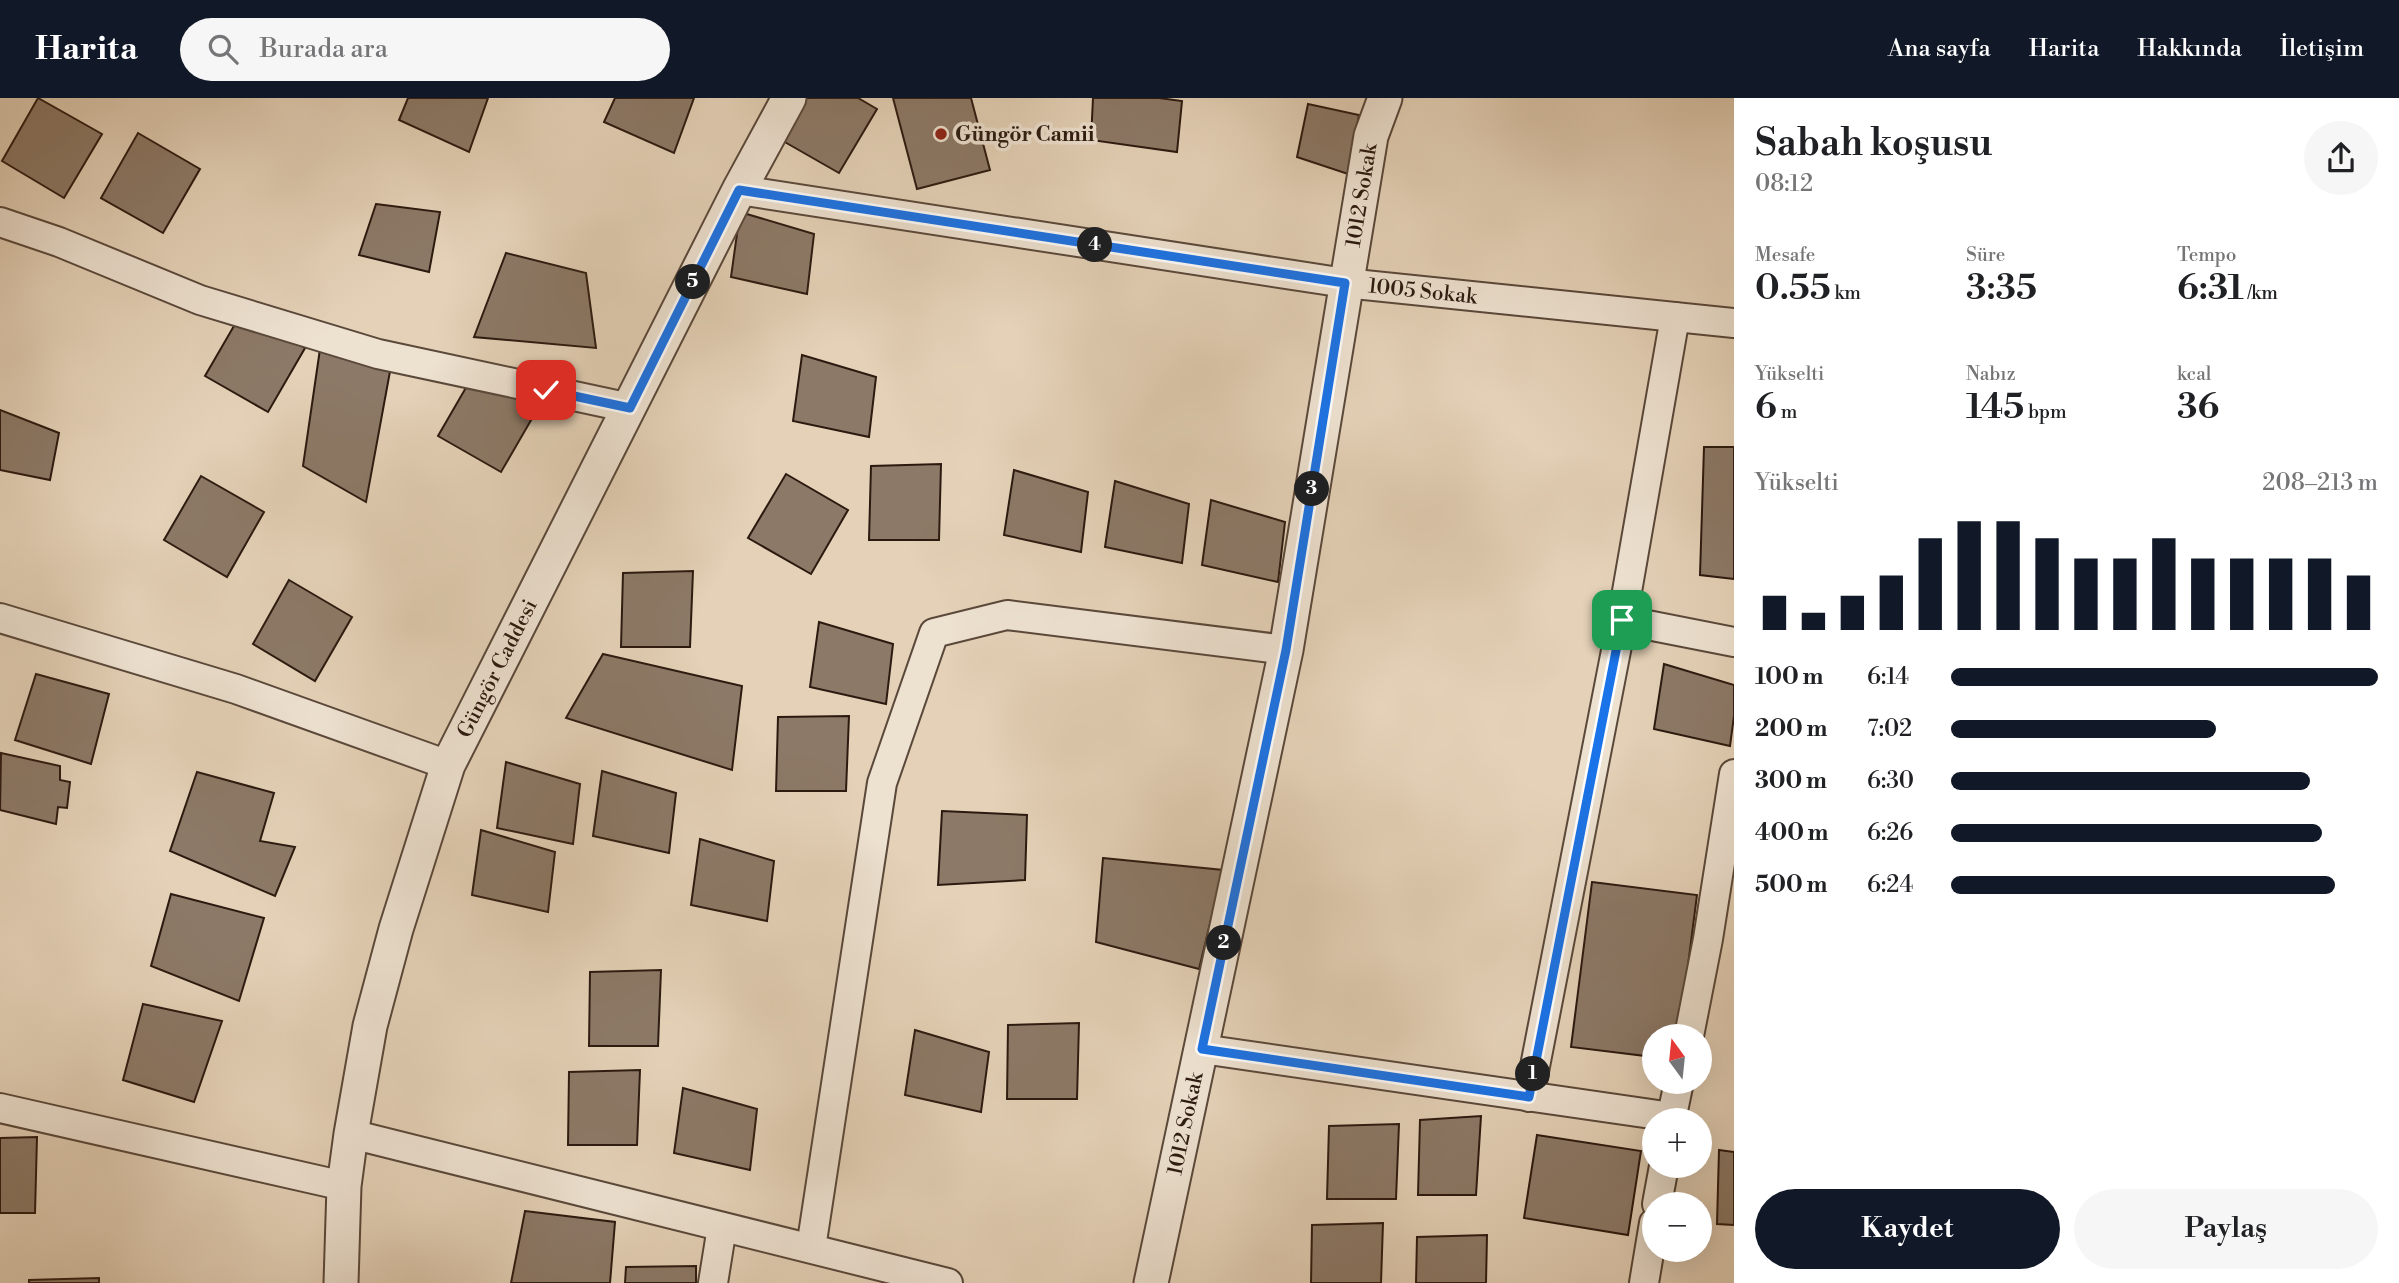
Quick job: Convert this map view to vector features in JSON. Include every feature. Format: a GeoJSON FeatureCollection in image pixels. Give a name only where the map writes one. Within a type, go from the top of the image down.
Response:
{"type":"FeatureCollection","features":[{"type":"Feature","properties":{"kind":"street","name":"Güngör Caddesi"},"geometry":{"type":"LineString","coordinates":[[341,1283],[344,1186],[370,1026],[393,941],[448,765],[739,190],[789,98]]}},
{"type":"Feature","properties":{"kind":"street","name":"1012 Sokak"},"geometry":{"type":"LineString","coordinates":[[1151,1283],[1286,650],[1371,136],[1385,98]]}},
{"type":"Feature","properties":{"kind":"street","name":"1005 Sokak"},"geometry":{"type":"LineString","coordinates":[[739,190],[1345,283],[1734,323]]}},
{"type":"Feature","properties":{"kind":"street"},"geometry":{"type":"LineString","coordinates":[[0,222],[59,242],[200,300],[378,354],[630,408]]}},
{"type":"Feature","properties":{"kind":"street"},"geometry":{"type":"LineString","coordinates":[[1529,1097],[1622,620],[1675,317]]}},
{"type":"Feature","properties":{"kind":"street"},"geometry":{"type":"LineString","coordinates":[[811,1248],[882,783],[934,633],[1007,615],[1286,650]]}},
{"type":"Feature","properties":{"kind":"street"},"geometry":{"type":"LineString","coordinates":[[0,618],[236,689],[448,765]]}},
{"type":"Feature","properties":{"kind":"street"},"geometry":{"type":"LineString","coordinates":[[1622,620],[1734,642]]}},
{"type":"Feature","properties":{"kind":"street"},"geometry":{"type":"LineString","coordinates":[[1691,1024],[1708,939],[1734,774]]}},
{"type":"Feature","properties":{"kind":"street"},"geometry":{"type":"LineString","coordinates":[[1202,1049],[1642,1114]]}},
{"type":"Feature","properties":{"kind":"street"},"geometry":{"type":"LineString","coordinates":[[0,1108],[344,1186]]}},
{"type":"Feature","properties":{"kind":"street"},"geometry":{"type":"LineString","coordinates":[[351,1134],[948,1283]]}},
{"type":"Feature","properties":{"kind":"street"},"geometry":{"type":"LineString","coordinates":[[713,1283],[722,1227]]}},
{"type":"Feature","properties":{"kind":"street"},"geometry":{"type":"LineString","coordinates":[[1644,1283],[1648,1262]]}},
{"type":"Feature","properties":{"kind":"building"},"geometry":{"type":"Polygon","coordinates":[[[38,98],[102,134],[64,198],[2,161],[38,98]]]}},
{"type":"Feature","properties":{"kind":"building"},"geometry":{"type":"Polygon","coordinates":[[[408,98],[488,98],[469,152],[399,120],[408,98]]]}},
{"type":"Feature","properties":{"kind":"building"},"geometry":{"type":"Polygon","coordinates":[[[615,98],[694,98],[674,153],[604,122],[615,98]]]}},
{"type":"Feature","properties":{"kind":"building"},"geometry":{"type":"Polygon","coordinates":[[[799,98],[858,98],[877,109],[839,173],[776,137],[799,98]]]}},
{"type":"Feature","properties":{"kind":"building","name":"Güngör Camii"},"geometry":{"type":"Polygon","coordinates":[[[893,98],[971,98],[990,170],[917,189],[893,98]]]}},
{"type":"Feature","properties":{"kind":"building"},"geometry":{"type":"Polygon","coordinates":[[[1093,98],[1159,98],[1182,101],[1177,152],[1091,140],[1093,98]]]}},
{"type":"Feature","properties":{"kind":"building"},"geometry":{"type":"Polygon","coordinates":[[[1308,104],[1359,115],[1348,174],[1297,157],[1308,104]]]}},
{"type":"Feature","properties":{"kind":"building"},"geometry":{"type":"Polygon","coordinates":[[[138,133],[200,169],[163,233],[101,198],[138,133]]]}},
{"type":"Feature","properties":{"kind":"building"},"geometry":{"type":"Polygon","coordinates":[[[376,204],[440,212],[429,272],[359,255],[376,204]]]}},
{"type":"Feature","properties":{"kind":"building"},"geometry":{"type":"Polygon","coordinates":[[[740,212],[814,234],[807,294],[731,277],[740,212]]]}},
{"type":"Feature","properties":{"kind":"building"},"geometry":{"type":"Polygon","coordinates":[[[506,253],[586,273],[596,348],[474,337],[506,253]]]}},
{"type":"Feature","properties":{"kind":"building"},"geometry":{"type":"Polygon","coordinates":[[[242,312],[305,348],[268,412],[205,376],[242,312]]]}},
{"type":"Feature","properties":{"kind":"building"},"geometry":{"type":"Polygon","coordinates":[[[320,349],[391,366],[366,502],[303,466],[320,349]]]}},
{"type":"Feature","properties":{"kind":"building"},"geometry":{"type":"Polygon","coordinates":[[[802,355],[876,377],[869,437],[793,421],[802,355]]]}},
{"type":"Feature","properties":{"kind":"building"},"geometry":{"type":"Polygon","coordinates":[[[475,372],[538,408],[501,472],[438,436],[475,372]]]}},
{"type":"Feature","properties":{"kind":"building"},"geometry":{"type":"Polygon","coordinates":[[[0,410],[59,433],[50,480],[0,470],[0,410]]]}},
{"type":"Feature","properties":{"kind":"building"},"geometry":{"type":"Polygon","coordinates":[[[1704,447],[1734,447],[1734,579],[1700,575],[1704,447]]]}},
{"type":"Feature","properties":{"kind":"building"},"geometry":{"type":"Polygon","coordinates":[[[941,464],[939,540],[869,540],[871,466],[941,464]]]}},
{"type":"Feature","properties":{"kind":"building"},"geometry":{"type":"Polygon","coordinates":[[[1014,470],[1088,492],[1081,552],[1004,535],[1014,470]]]}},
{"type":"Feature","properties":{"kind":"building"},"geometry":{"type":"Polygon","coordinates":[[[786,474],[848,510],[811,574],[748,538],[786,474]]]}},
{"type":"Feature","properties":{"kind":"building"},"geometry":{"type":"Polygon","coordinates":[[[201,476],[264,512],[227,577],[164,540],[201,476]]]}},
{"type":"Feature","properties":{"kind":"building"},"geometry":{"type":"Polygon","coordinates":[[[1115,481],[1189,504],[1182,563],[1105,547],[1115,481]]]}},
{"type":"Feature","properties":{"kind":"building"},"geometry":{"type":"Polygon","coordinates":[[[1211,500],[1285,522],[1278,582],[1202,565],[1211,500]]]}},
{"type":"Feature","properties":{"kind":"building"},"geometry":{"type":"Polygon","coordinates":[[[693,571],[690,647],[621,647],[623,573],[693,571]]]}},
{"type":"Feature","properties":{"kind":"building"},"geometry":{"type":"Polygon","coordinates":[[[289,580],[352,617],[315,681],[253,644],[289,580]]]}},
{"type":"Feature","properties":{"kind":"building"},"geometry":{"type":"Polygon","coordinates":[[[819,622],[893,644],[886,704],[810,687],[819,622]]]}},
{"type":"Feature","properties":{"kind":"building"},"geometry":{"type":"Polygon","coordinates":[[[603,654],[742,686],[732,770],[566,718],[603,654]]]}},
{"type":"Feature","properties":{"kind":"building"},"geometry":{"type":"Polygon","coordinates":[[[1664,664],[1734,685],[1730,746],[1654,729],[1664,664]]]}},
{"type":"Feature","properties":{"kind":"building"},"geometry":{"type":"Polygon","coordinates":[[[36,674],[109,694],[91,764],[15,740],[36,674]]]}},
{"type":"Feature","properties":{"kind":"building"},"geometry":{"type":"Polygon","coordinates":[[[849,716],[846,791],[776,791],[778,717],[849,716]]]}},
{"type":"Feature","properties":{"kind":"building"},"geometry":{"type":"Polygon","coordinates":[[[1,753],[60,766],[60,780],[70,782],[67,808],[58,807],[56,824],[0,810],[1,753]]]}},
{"type":"Feature","properties":{"kind":"building"},"geometry":{"type":"Polygon","coordinates":[[[506,762],[580,784],[573,844],[497,828],[506,762]]]}},
{"type":"Feature","properties":{"kind":"building"},"geometry":{"type":"Polygon","coordinates":[[[602,771],[676,793],[669,853],[593,836],[602,771]]]}},
{"type":"Feature","properties":{"kind":"building"},"geometry":{"type":"Polygon","coordinates":[[[197,772],[274,793],[260,841],[295,847],[275,896],[170,851],[197,772]]]}},
{"type":"Feature","properties":{"kind":"building"},"geometry":{"type":"Polygon","coordinates":[[[942,811],[1027,815],[1025,880],[938,885],[942,811]]]}},
{"type":"Feature","properties":{"kind":"building"},"geometry":{"type":"Polygon","coordinates":[[[481,830],[555,852],[548,912],[472,895],[481,830]]]}},
{"type":"Feature","properties":{"kind":"building"},"geometry":{"type":"Polygon","coordinates":[[[700,839],[774,861],[767,921],[691,905],[700,839]]]}},
{"type":"Feature","properties":{"kind":"building"},"geometry":{"type":"Polygon","coordinates":[[[1103,858],[1223,870],[1199,969],[1096,942],[1103,858]]]}},
{"type":"Feature","properties":{"kind":"building"},"geometry":{"type":"Polygon","coordinates":[[[1592,882],[1697,895],[1681,1024],[1642,1024],[1642,1056],[1571,1047],[1592,882]]]}},
{"type":"Feature","properties":{"kind":"building"},"geometry":{"type":"Polygon","coordinates":[[[171,894],[264,918],[239,1001],[151,966],[171,894]]]}},
{"type":"Feature","properties":{"kind":"building"},"geometry":{"type":"Polygon","coordinates":[[[661,970],[658,1046],[589,1046],[590,972],[661,970]]]}},
{"type":"Feature","properties":{"kind":"building"},"geometry":{"type":"Polygon","coordinates":[[[143,1004],[222,1021],[194,1102],[123,1080],[143,1004]]]}},
{"type":"Feature","properties":{"kind":"building"},"geometry":{"type":"Polygon","coordinates":[[[1079,1023],[1077,1099],[1007,1099],[1008,1025],[1079,1023]]]}},
{"type":"Feature","properties":{"kind":"building"},"geometry":{"type":"Polygon","coordinates":[[[915,1030],[989,1052],[981,1112],[905,1095],[915,1030]]]}},
{"type":"Feature","properties":{"kind":"building"},"geometry":{"type":"Polygon","coordinates":[[[640,1070],[637,1145],[568,1145],[569,1072],[640,1070]]]}},
{"type":"Feature","properties":{"kind":"building"},"geometry":{"type":"Polygon","coordinates":[[[683,1088],[757,1109],[750,1170],[674,1153],[683,1088]]]}},
{"type":"Feature","properties":{"kind":"building"},"geometry":{"type":"Polygon","coordinates":[[[1481,1116],[1476,1195],[1418,1195],[1420,1120],[1481,1116]]]}},
{"type":"Feature","properties":{"kind":"building"},"geometry":{"type":"Polygon","coordinates":[[[1399,1124],[1396,1199],[1327,1199],[1329,1126],[1399,1124]]]}},
{"type":"Feature","properties":{"kind":"building"},"geometry":{"type":"Polygon","coordinates":[[[1537,1135],[1641,1151],[1628,1235],[1524,1218],[1537,1135]]]}},
{"type":"Feature","properties":{"kind":"building"},"geometry":{"type":"Polygon","coordinates":[[[37,1137],[35,1213],[0,1213],[0,1138],[37,1137]]]}},
{"type":"Feature","properties":{"kind":"building"},"geometry":{"type":"Polygon","coordinates":[[[1719,1150],[1734,1152],[1734,1225],[1717,1224],[1719,1150]]]}},
{"type":"Feature","properties":{"kind":"building"},"geometry":{"type":"Polygon","coordinates":[[[525,1211],[615,1222],[610,1283],[511,1283],[525,1211]]]}},
{"type":"Feature","properties":{"kind":"building"},"geometry":{"type":"Polygon","coordinates":[[[1383,1223],[1381,1283],[1311,1283],[1312,1225],[1383,1223]]]}},
{"type":"Feature","properties":{"kind":"building"},"geometry":{"type":"Polygon","coordinates":[[[1487,1235],[1486,1283],[1416,1283],[1417,1237],[1487,1235]]]}},
{"type":"Feature","properties":{"kind":"building"},"geometry":{"type":"Polygon","coordinates":[[[696,1266],[696,1283],[625,1283],[626,1267],[696,1266]]]}},
{"type":"Feature","properties":{"kind":"building"},"geometry":{"type":"Polygon","coordinates":[[[99,1278],[99,1283],[29,1283],[29,1280],[99,1278]]]}},
{"type":"Feature","properties":{"kind":"place","name":"Güngör Camii"},"geometry":{"type":"Point","coordinates":[941,134]}},
{"type":"Feature","properties":{"kind":"route"},"geometry":{"type":"LineString","coordinates":[[546,390],[630,408],[739,190],[1345,283],[1286,650],[1202,1049],[1529,1097],[1622,620]]}}]}
